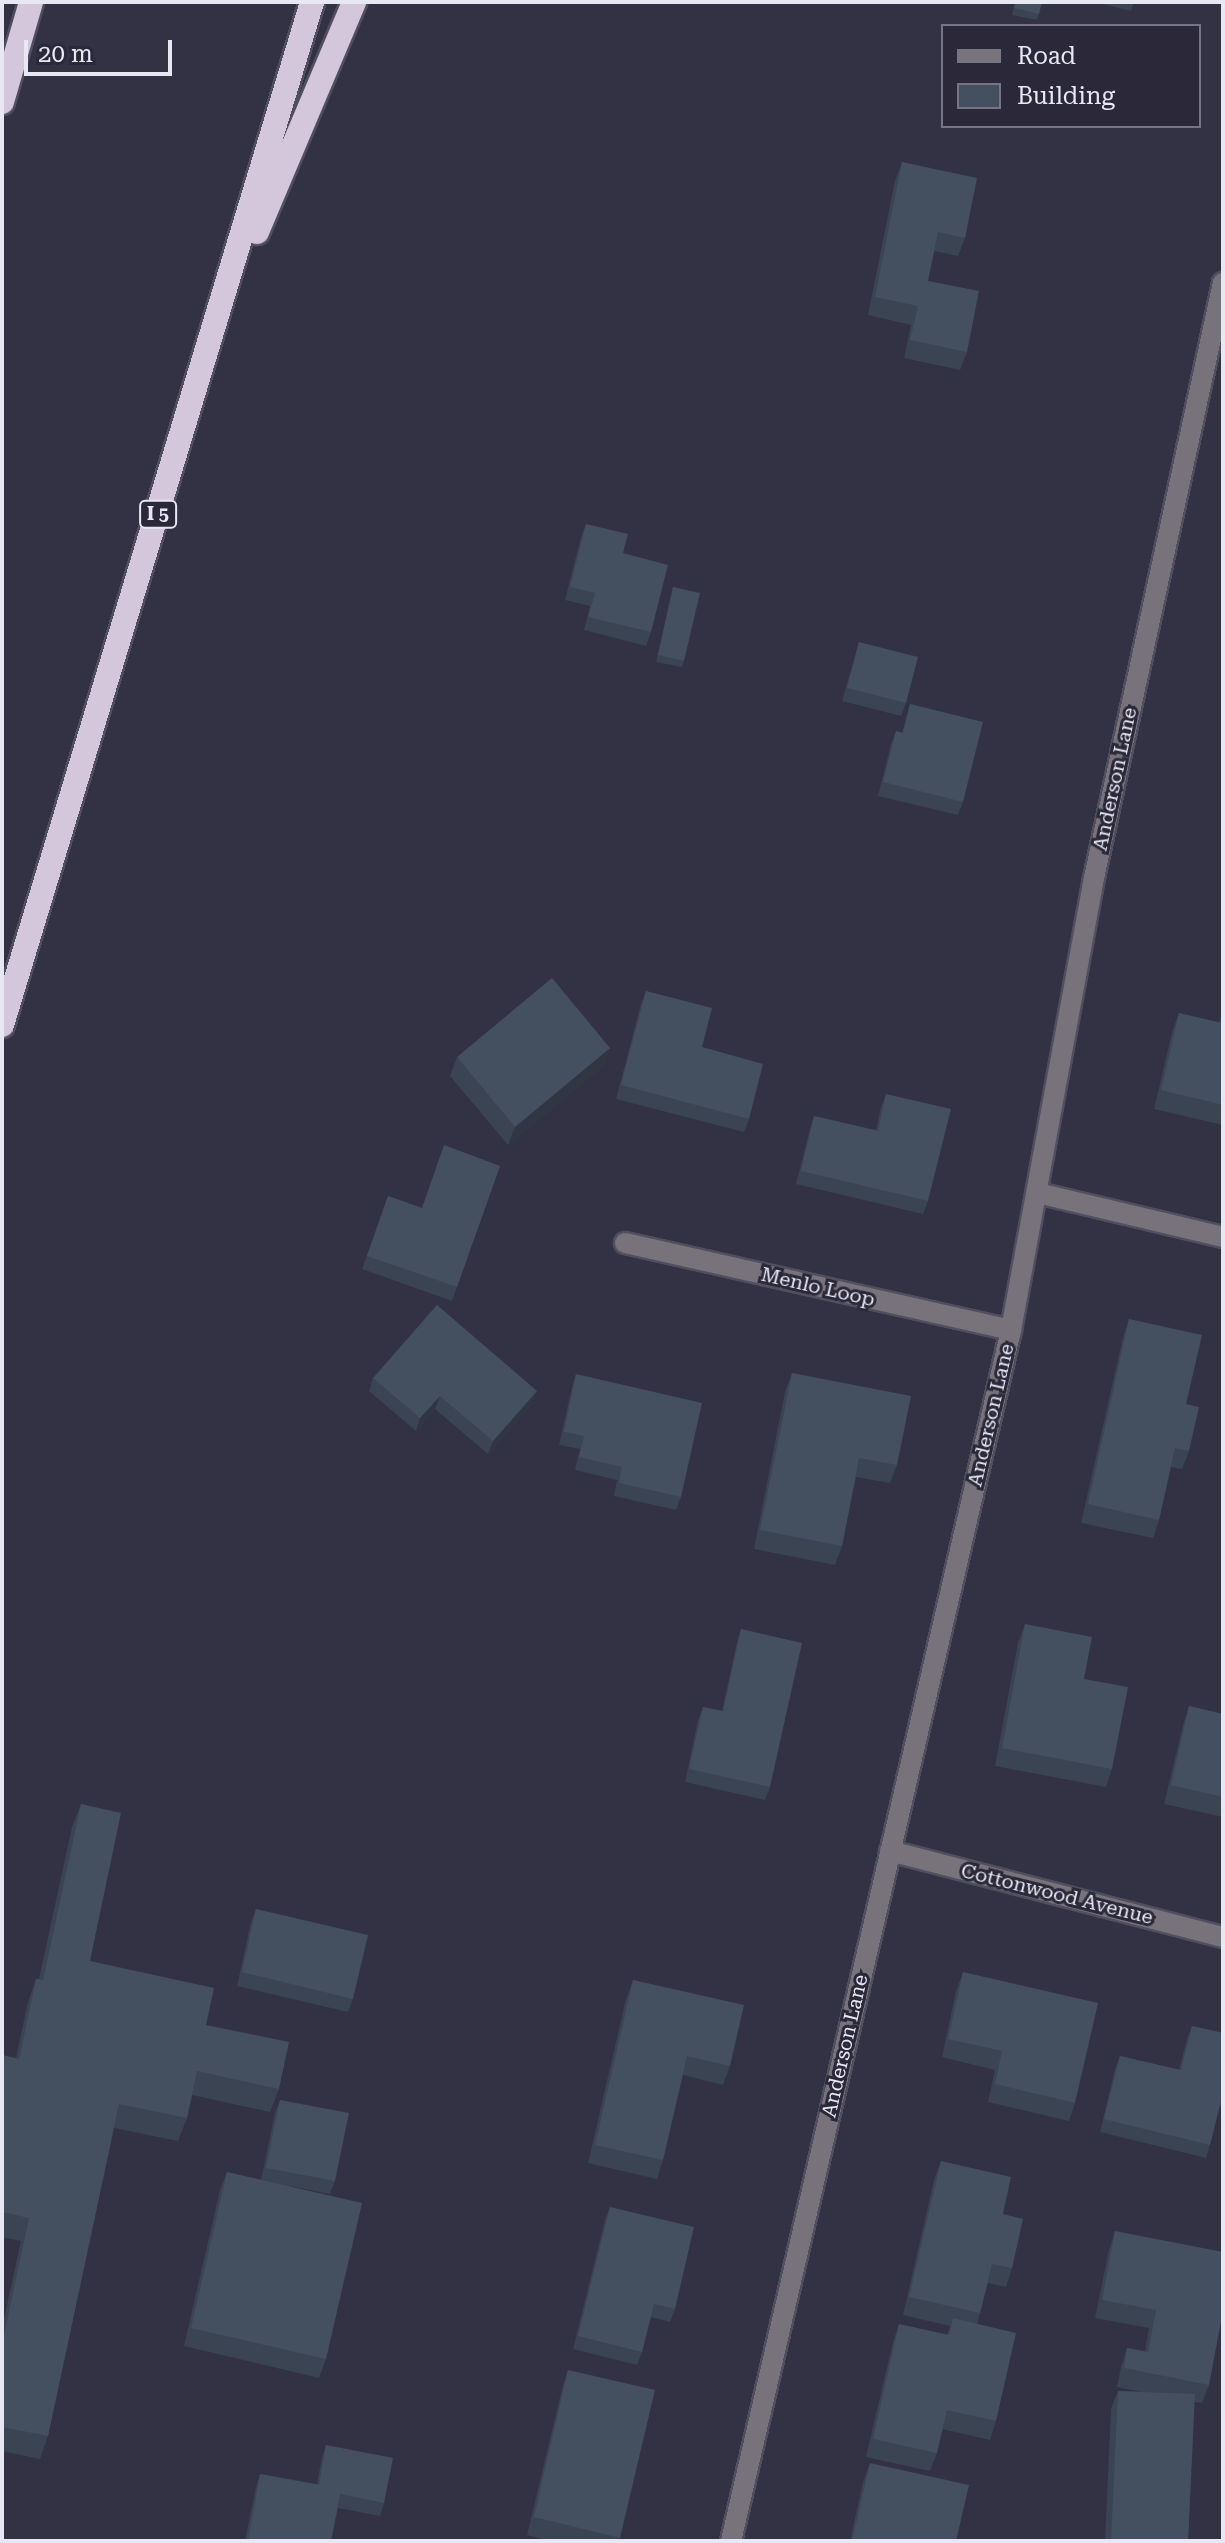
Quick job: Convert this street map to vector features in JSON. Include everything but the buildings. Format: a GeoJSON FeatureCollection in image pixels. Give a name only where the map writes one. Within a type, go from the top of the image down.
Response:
{"type":"FeatureCollection","features":[{"type":"Feature","properties":{"kind":"highway"},"geometry":{"type":"LineString","coordinates":[[2,102],[31,2]]}},
{"type":"Feature","properties":{"kind":"highway","name":"I 5"},"geometry":{"type":"LineString","coordinates":[[2,1025],[312,2]]}},
{"type":"Feature","properties":{"kind":"highway"},"geometry":{"type":"LineString","coordinates":[[211,341],[354,2]]}},
{"type":"Feature","properties":{"kind":"street","name":"Anderson Lane"},"geometry":{"type":"LineString","coordinates":[[731,2541],[1011,1330],[1094,878],[1223,283]]}},
{"type":"Feature","properties":{"kind":"street"},"geometry":{"type":"LineString","coordinates":[[1038,1193],[1223,1237]]}},
{"type":"Feature","properties":{"kind":"street","name":"Menlo Loop"},"geometry":{"type":"LineString","coordinates":[[625,1243],[1011,1330]]}},
{"type":"Feature","properties":{"kind":"street","name":"Cottonwood Avenue"},"geometry":{"type":"LineString","coordinates":[[890,1851],[1223,1937]]}}]}
